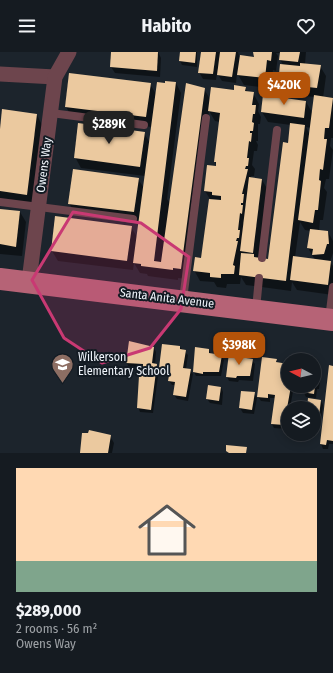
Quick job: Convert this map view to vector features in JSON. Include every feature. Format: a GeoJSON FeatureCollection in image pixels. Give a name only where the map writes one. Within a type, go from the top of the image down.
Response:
{"type":"FeatureCollection","features":[{"type":"Feature","properties":{"kind":"main road","name":"Santa Anita Avenue"},"geometry":{"type":"LineString","coordinates":[[0,279],[29,281],[183,300],[331,320]]}},
{"type":"Feature","properties":{"kind":"street","name":"Owens Way"},"geometry":{"type":"LineString","coordinates":[[29,281],[56,76],[69,52]]}},
{"type":"Feature","properties":{"kind":"street"},"geometry":{"type":"LineString","coordinates":[[0,74],[56,76]]}},
{"type":"Feature","properties":{"kind":"lane"},"geometry":{"type":"LineString","coordinates":[[51,113],[144,125]]}},
{"type":"Feature","properties":{"kind":"lane"},"geometry":{"type":"LineString","coordinates":[[183,300],[206,118]]}},
{"type":"Feature","properties":{"kind":"lane"},"geometry":{"type":"LineString","coordinates":[[262,258],[277,130]]}},
{"type":"Feature","properties":{"kind":"lane"},"geometry":{"type":"LineString","coordinates":[[0,202],[134,219]]}},
{"type":"Feature","properties":{"kind":"lane"},"geometry":{"type":"LineString","coordinates":[[256,310],[260,278]]}},
{"type":"Feature","properties":{"kind":"lane"},"geometry":{"type":"LineString","coordinates":[[331,320],[333,287]]}},
{"type":"Feature","properties":{"kind":"highlighted area"},"geometry":{"type":"Polygon","coordinates":[[[73,212],[141,223],[189,257],[181,309],[150,348],[102,363],[64,338],[32,280],[73,212]]]}},
{"type":"Feature","properties":{"kind":"building"},"geometry":{"type":"Polygon","coordinates":[[[111,52],[158,52],[157,71],[110,67],[111,52]]]}},
{"type":"Feature","properties":{"kind":"building"},"geometry":{"type":"Polygon","coordinates":[[[180,52],[196,52],[195,63],[179,61],[180,52]]]}},
{"type":"Feature","properties":{"kind":"building"},"geometry":{"type":"Polygon","coordinates":[[[201,52],[216,52],[213,74],[198,73],[201,52]]]}},
{"type":"Feature","properties":{"kind":"building"},"geometry":{"type":"Polygon","coordinates":[[[220,52],[236,52],[232,77],[217,75],[220,52]]]}},
{"type":"Feature","properties":{"kind":"building"},"geometry":{"type":"Polygon","coordinates":[[[253,52],[272,52],[271,61],[267,60],[265,78],[237,75],[240,55],[254,57],[253,52]]]}},
{"type":"Feature","properties":{"kind":"building"},"geometry":{"type":"Polygon","coordinates":[[[280,52],[300,52],[298,62],[279,60],[280,52]]]}},
{"type":"Feature","properties":{"kind":"building"},"geometry":{"type":"Polygon","coordinates":[[[300,63],[321,65],[317,88],[278,84],[280,64],[300,66],[300,63]]]}},
{"type":"Feature","properties":{"kind":"building"},"geometry":{"type":"Polygon","coordinates":[[[69,73],[151,83],[146,117],[65,107],[69,73]]]}},
{"type":"Feature","properties":{"kind":"building"},"geometry":{"type":"Polygon","coordinates":[[[165,81],[176,82],[154,261],[161,262],[186,83],[205,88],[181,269],[173,268],[173,270],[141,266],[141,264],[133,263],[157,82],[165,83],[165,81]]]}},
{"type":"Feature","properties":{"kind":"building"},"geometry":{"type":"Polygon","coordinates":[[[234,85],[246,87],[245,91],[254,92],[252,105],[256,105],[252,122],[254,123],[253,131],[250,131],[250,133],[252,133],[251,142],[249,141],[247,158],[249,158],[248,166],[246,166],[245,169],[248,169],[242,194],[244,194],[243,203],[241,203],[241,205],[243,205],[242,214],[240,213],[238,230],[240,230],[239,238],[237,238],[236,241],[238,241],[233,265],[235,266],[234,274],[221,274],[221,278],[210,277],[210,273],[193,271],[195,257],[201,258],[209,199],[221,200],[221,196],[212,195],[212,192],[204,191],[207,165],[216,166],[216,162],[214,162],[220,113],[208,111],[211,87],[234,90],[234,85]]]}},
{"type":"Feature","properties":{"kind":"building"},"geometry":{"type":"Polygon","coordinates":[[[263,95],[306,101],[304,118],[261,112],[263,95]]]}},
{"type":"Feature","properties":{"kind":"building"},"geometry":{"type":"Polygon","coordinates":[[[314,95],[333,98],[329,128],[325,128],[324,139],[327,139],[323,170],[320,169],[319,180],[321,181],[318,210],[315,210],[313,223],[298,220],[314,95]]]}},
{"type":"Feature","properties":{"kind":"building"},"geometry":{"type":"Polygon","coordinates":[[[2,109],[37,114],[27,195],[0,191],[0,129],[2,109]]]}},
{"type":"Feature","properties":{"kind":"building"},"geometry":{"type":"Polygon","coordinates":[[[78,123],[145,132],[140,167],[74,158],[78,123]]]}},
{"type":"Feature","properties":{"kind":"building"},"geometry":{"type":"Polygon","coordinates":[[[290,123],[305,125],[286,281],[239,275],[241,253],[254,254],[254,257],[268,259],[283,142],[288,143],[290,123]]]}},
{"type":"Feature","properties":{"kind":"building"},"geometry":{"type":"Polygon","coordinates":[[[73,169],[139,178],[134,212],[68,204],[73,169]]]}},
{"type":"Feature","properties":{"kind":"building"},"geometry":{"type":"Polygon","coordinates":[[[249,177],[262,179],[253,253],[240,251],[249,177]]]}},
{"type":"Feature","properties":{"kind":"building"},"geometry":{"type":"Polygon","coordinates":[[[0,209],[20,211],[16,247],[0,244],[0,209]]]}},
{"type":"Feature","properties":{"kind":"building"},"geometry":{"type":"Polygon","coordinates":[[[55,216],[132,226],[127,261],[51,251],[55,216]]]}},
{"type":"Feature","properties":{"kind":"building"},"geometry":{"type":"Polygon","coordinates":[[[310,229],[328,231],[329,244],[327,244],[324,254],[312,255],[313,249],[307,248],[310,229]]]}},
{"type":"Feature","properties":{"kind":"building"},"geometry":{"type":"Polygon","coordinates":[[[293,256],[331,261],[328,285],[290,280],[293,256]]]}},
{"type":"Feature","properties":{"kind":"building"},"geometry":{"type":"Polygon","coordinates":[[[129,341],[154,347],[152,363],[157,364],[151,410],[137,408],[139,376],[142,376],[143,364],[126,363],[129,341]]]}},
{"type":"Feature","properties":{"kind":"building"},"geometry":{"type":"Polygon","coordinates":[[[162,344],[180,346],[180,349],[186,350],[183,368],[191,369],[186,397],[173,395],[175,382],[168,381],[170,370],[159,368],[162,344]]]}},
{"type":"Feature","properties":{"kind":"building"},"geometry":{"type":"Polygon","coordinates":[[[195,347],[209,349],[209,353],[222,355],[219,372],[203,372],[203,374],[193,372],[195,347]]]}},
{"type":"Feature","properties":{"kind":"building"},"geometry":{"type":"Polygon","coordinates":[[[229,353],[246,355],[246,358],[253,359],[250,376],[237,376],[236,378],[226,377],[229,353]]]}},
{"type":"Feature","properties":{"kind":"building"},"geometry":{"type":"Polygon","coordinates":[[[262,357],[277,359],[276,362],[281,363],[281,393],[290,393],[288,401],[281,401],[281,425],[271,424],[275,395],[268,394],[268,398],[257,397],[262,357]]]}},
{"type":"Feature","properties":{"kind":"building"},"geometry":{"type":"Polygon","coordinates":[[[329,365],[333,366],[333,441],[327,440],[326,445],[320,444],[329,365]]]}},
{"type":"Feature","properties":{"kind":"building"},"geometry":{"type":"Polygon","coordinates":[[[208,385],[221,387],[219,401],[206,399],[208,385]]]}},
{"type":"Feature","properties":{"kind":"building"},"geometry":{"type":"Polygon","coordinates":[[[241,391],[255,392],[252,410],[239,408],[241,391]]]}},
{"type":"Feature","properties":{"kind":"building"},"geometry":{"type":"Polygon","coordinates":[[[308,398],[321,400],[321,401],[308,401],[308,398]]]}},
{"type":"Feature","properties":{"kind":"building"},"geometry":{"type":"Polygon","coordinates":[[[89,430],[111,435],[108,453],[80,453],[82,433],[88,433],[89,430]]]}},
{"type":"Feature","properties":{"kind":"building"},"geometry":{"type":"Polygon","coordinates":[[[226,445],[247,447],[246,453],[229,453],[226,451],[226,445]]]}},
{"type":"Feature","properties":{"kind":"place","name":"Wilkerson Elementary School"},"geometry":{"type":"Point","coordinates":[63,384]}}]}
